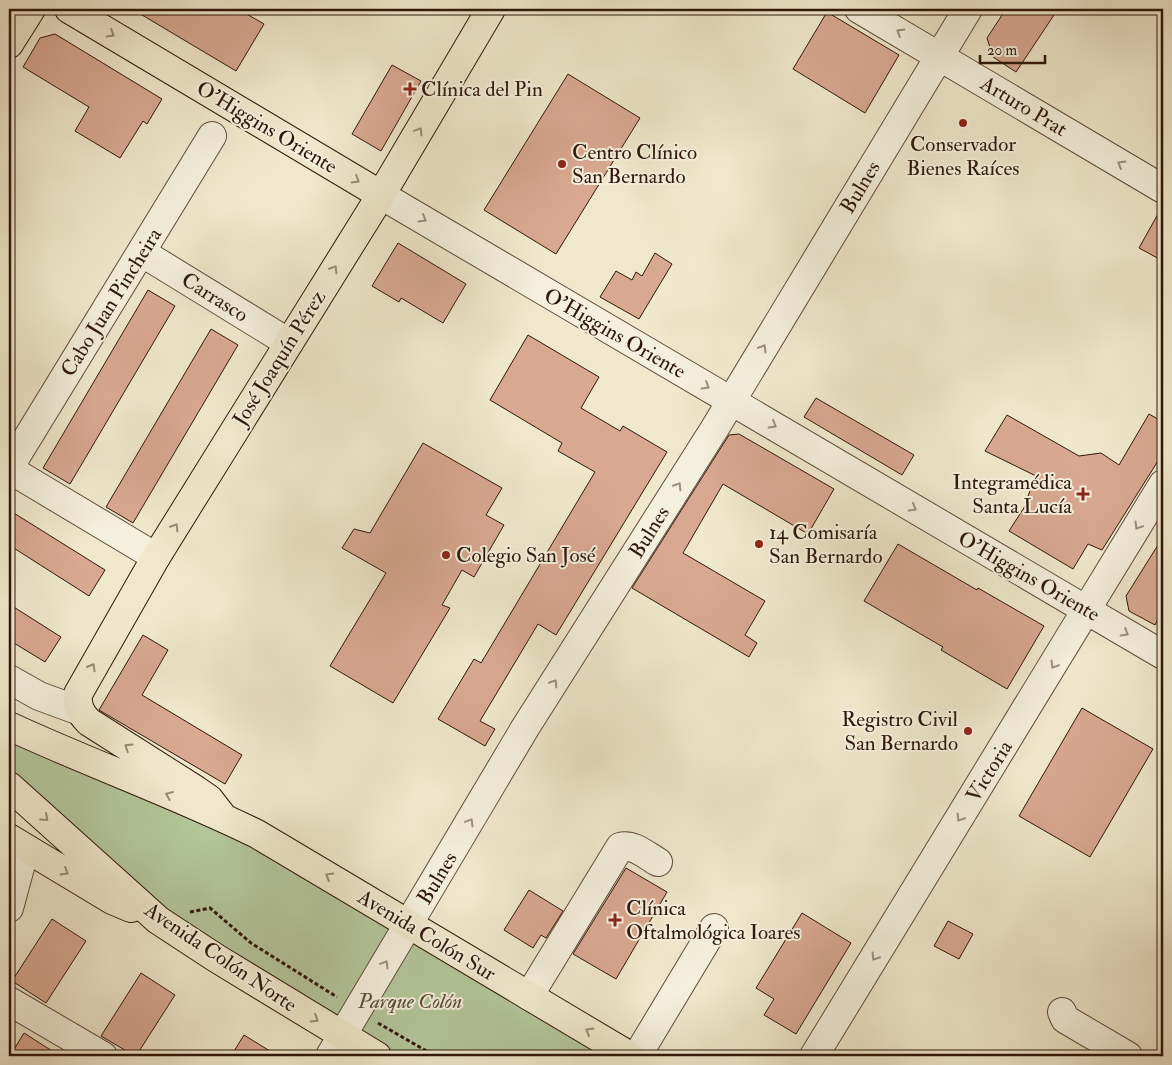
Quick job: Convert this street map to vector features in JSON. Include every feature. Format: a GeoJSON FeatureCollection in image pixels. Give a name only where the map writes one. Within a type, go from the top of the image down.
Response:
{"type":"FeatureCollection","features":[{"type":"Feature","properties":{"kind":"main road"},"geometry":{"type":"LineString","coordinates":[[9,44],[31,9]]}},
{"type":"Feature","properties":{"kind":"main road","name":"O'Higgins Oriente"},"geometry":{"type":"LineString","coordinates":[[69,9],[381,195]]}},
{"type":"Feature","properties":{"kind":"main road","name":"José Joaquín Pérez"},"geometry":{"type":"LineString","coordinates":[[80,711],[77,703],[80,689],[156,557],[381,195],[491,9]]}},
{"type":"Feature","properties":{"kind":"main road","name":"Avenida Colón Sur"},"geometry":{"type":"LineString","coordinates":[[80,711],[94,726],[209,799],[223,817]]}},
{"type":"Feature","properties":{"kind":"main road","name":"Avenida Colón Sur"},"geometry":{"type":"LineString","coordinates":[[9,726],[223,817],[286,850],[630,1056]]}},
{"type":"Feature","properties":{"kind":"main road","name":"Avenida Colón Norte"},"geometry":{"type":"LineString","coordinates":[[9,786],[158,920],[216,958],[336,1046],[377,1056]]}},
{"type":"Feature","properties":{"kind":"main road"},"geometry":{"type":"LineString","coordinates":[[17,844],[112,900],[158,920]]}},
{"type":"Feature","properties":{"kind":"street","name":"Arturo Prat"},"geometry":{"type":"LineString","coordinates":[[860,9],[1163,189]]}},
{"type":"Feature","properties":{"kind":"street","name":"Bulnes"},"geometry":{"type":"LineString","coordinates":[[336,1046],[525,728],[731,401],[968,9]]}},
{"type":"Feature","properties":{"kind":"street","name":"Cabo Juan Pincheira"},"geometry":{"type":"LineString","coordinates":[[9,469],[212,136]]}},
{"type":"Feature","properties":{"kind":"street","name":"O'Higgins Oriente"},"geometry":{"type":"LineString","coordinates":[[381,195],[1163,655]]}},
{"type":"Feature","properties":{"kind":"street","name":"Carrasco"},"geometry":{"type":"LineString","coordinates":[[141,252],[289,343]]}},
{"type":"Feature","properties":{"kind":"street"},"geometry":{"type":"LineString","coordinates":[[9,469],[156,557]]}},
{"type":"Feature","properties":{"kind":"street","name":"Victoria"},"geometry":{"type":"LineString","coordinates":[[814,1056],[1163,484]]}},
{"type":"Feature","properties":{"kind":"street","name":"Avenida Colón Sur"},"geometry":{"type":"LineString","coordinates":[[9,679],[39,696],[80,711]]}},
{"type":"Feature","properties":{"kind":"street"},"geometry":{"type":"LineString","coordinates":[[9,908],[17,844]]}},
{"type":"Feature","properties":{"kind":"street"},"geometry":{"type":"LineString","coordinates":[[529,996],[620,847],[631,846],[658,862]]}},
{"type":"Feature","properties":{"kind":"street"},"geometry":{"type":"LineString","coordinates":[[638,1056],[714,928]]}},
{"type":"Feature","properties":{"kind":"street"},"geometry":{"type":"LineString","coordinates":[[9,1001],[104,1056]]}},
{"type":"Feature","properties":{"kind":"street"},"geometry":{"type":"LineString","coordinates":[[1062,1012],[1065,1019],[1128,1056]]}},
{"type":"Feature","properties":{"kind":"path"},"geometry":{"type":"LineString","coordinates":[[158,920],[210,908],[251,943],[435,1056]]}},
{"type":"Feature","properties":{"kind":"green space","name":"Parque Colón"},"geometry":{"type":"Polygon","coordinates":[[[9,737],[241,838],[607,1056],[400,1056],[174,917],[9,770],[9,737]]]}},
{"type":"Feature","properties":{"kind":"building"},"geometry":{"type":"Polygon","coordinates":[[[132,9],[238,9],[264,24],[236,71],[132,9]]]}},
{"type":"Feature","properties":{"kind":"building"},"geometry":{"type":"Polygon","coordinates":[[[1006,9],[1058,9],[1016,72],[993,57],[987,38],[1006,9]]]}},
{"type":"Feature","properties":{"kind":"building"},"geometry":{"type":"Polygon","coordinates":[[[827,12],[899,55],[865,113],[793,69],[827,12]]]}},
{"type":"Feature","properties":{"kind":"building"},"geometry":{"type":"Polygon","coordinates":[[[55,34],[162,99],[147,124],[143,121],[120,158],[75,131],[89,107],[23,67],[40,38],[55,34]]]}},
{"type":"Feature","properties":{"kind":"building"},"geometry":{"type":"Polygon","coordinates":[[[392,65],[421,81],[381,151],[352,134],[392,65]]]}},
{"type":"Feature","properties":{"kind":"building","name":"Centro Clínico San Bernardo"},"geometry":{"type":"Polygon","coordinates":[[[568,74],[640,118],[556,254],[484,210],[568,74]]]}},
{"type":"Feature","properties":{"kind":"building"},"geometry":{"type":"Polygon","coordinates":[[[1163,205],[1163,261],[1139,248],[1163,205]]]}},
{"type":"Feature","properties":{"kind":"building"},"geometry":{"type":"Polygon","coordinates":[[[398,243],[466,284],[443,323],[401,298],[399,302],[372,286],[398,243]]]}},
{"type":"Feature","properties":{"kind":"building"},"geometry":{"type":"Polygon","coordinates":[[[655,253],[672,264],[639,319],[600,297],[616,271],[632,280],[636,272],[642,276],[655,253]]]}},
{"type":"Feature","properties":{"kind":"building"},"geometry":{"type":"Polygon","coordinates":[[[148,290],[175,306],[70,484],[43,468],[148,290]]]}},
{"type":"Feature","properties":{"kind":"building"},"geometry":{"type":"Polygon","coordinates":[[[211,329],[238,345],[133,523],[106,507],[211,329]]]}},
{"type":"Feature","properties":{"kind":"building"},"geometry":{"type":"Polygon","coordinates":[[[528,335],[599,377],[581,408],[620,431],[623,426],[667,452],[556,635],[538,624],[480,721],[495,729],[485,746],[438,719],[474,659],[481,663],[595,472],[558,451],[562,443],[490,400],[528,335]]]}},
{"type":"Feature","properties":{"kind":"building"},"geometry":{"type":"Polygon","coordinates":[[[816,398],[914,455],[902,475],[804,417],[816,398]]]}},
{"type":"Feature","properties":{"kind":"building","name":"Integramédica Santa Lucía"},"geometry":{"type":"Polygon","coordinates":[[[1149,414],[1163,422],[1163,453],[1102,550],[1088,544],[1073,569],[1009,531],[1027,503],[1026,501],[1036,476],[985,451],[1007,415],[1079,456],[1101,453],[1119,465],[1149,414]]]}},
{"type":"Feature","properties":{"kind":"building"},"geometry":{"type":"Polygon","coordinates":[[[739,434],[834,489],[808,534],[723,484],[683,553],[765,601],[745,635],[757,643],[749,657],[632,588],[729,435],[739,434]]]}},
{"type":"Feature","properties":{"kind":"building"},"geometry":{"type":"Polygon","coordinates":[[[423,443],[502,488],[486,515],[504,525],[474,577],[462,570],[442,605],[450,608],[393,703],[330,666],[386,573],[342,548],[354,529],[370,533],[423,443]]]}},
{"type":"Feature","properties":{"kind":"building"},"geometry":{"type":"Polygon","coordinates":[[[9,510],[105,570],[89,596],[9,545],[9,510]]]}},
{"type":"Feature","properties":{"kind":"building"},"geometry":{"type":"Polygon","coordinates":[[[1163,537],[1163,625],[1157,621],[1155,625],[1129,611],[1126,596],[1163,537]]]}},
{"type":"Feature","properties":{"kind":"building"},"geometry":{"type":"Polygon","coordinates":[[[898,544],[1044,626],[1007,689],[941,650],[943,647],[864,601],[898,544]]]}},
{"type":"Feature","properties":{"kind":"building"},"geometry":{"type":"Polygon","coordinates":[[[9,604],[61,637],[45,662],[9,640],[9,604]]]}},
{"type":"Feature","properties":{"kind":"building"},"geometry":{"type":"Polygon","coordinates":[[[143,635],[168,650],[142,695],[242,755],[225,784],[99,710],[143,635]]]}},
{"type":"Feature","properties":{"kind":"building"},"geometry":{"type":"Polygon","coordinates":[[[1082,708],[1153,749],[1090,857],[1019,816],[1082,708]]]}},
{"type":"Feature","properties":{"kind":"building","name":"Clínica Oftalmológica Ioares"},"geometry":{"type":"Polygon","coordinates":[[[626,868],[667,892],[616,979],[573,954],[626,868]]]}},
{"type":"Feature","properties":{"kind":"building"},"geometry":{"type":"Polygon","coordinates":[[[529,890],[563,911],[546,938],[541,935],[533,948],[504,930],[529,890]]]}},
{"type":"Feature","properties":{"kind":"building"},"geometry":{"type":"Polygon","coordinates":[[[802,913],[851,943],[796,1034],[764,1015],[774,999],[756,988],[802,913]]]}},
{"type":"Feature","properties":{"kind":"building"},"geometry":{"type":"Polygon","coordinates":[[[52,919],[86,941],[46,1003],[12,981],[52,919]]]}},
{"type":"Feature","properties":{"kind":"building"},"geometry":{"type":"Polygon","coordinates":[[[948,921],[973,934],[959,959],[934,946],[948,921]]]}},
{"type":"Feature","properties":{"kind":"building"},"geometry":{"type":"Polygon","coordinates":[[[141,973],[175,995],[135,1056],[101,1036],[141,973]]]}},
{"type":"Feature","properties":{"kind":"building"},"geometry":{"type":"Polygon","coordinates":[[[24,1033],[60,1056],[10,1056],[24,1033]]]}},
{"type":"Feature","properties":{"kind":"building"},"geometry":{"type":"Polygon","coordinates":[[[244,1035],[278,1056],[231,1056],[244,1035]]]}},
{"type":"Feature","properties":{"kind":"place","name":"Clínica del Pin"},"geometry":{"type":"Point","coordinates":[410,89]}},
{"type":"Feature","properties":{"kind":"place","name":"Conservador Bienes Raíces"},"geometry":{"type":"Point","coordinates":[963,123]}},
{"type":"Feature","properties":{"kind":"place","name":"Centro Clínico San Bernardo"},"geometry":{"type":"Point","coordinates":[562,164]}},
{"type":"Feature","properties":{"kind":"place","name":"Integramédica Santa Lucía"},"geometry":{"type":"Point","coordinates":[1083,494]}},
{"type":"Feature","properties":{"kind":"place","name":"14 Comisaría San Bernardo"},"geometry":{"type":"Point","coordinates":[759,544]}},
{"type":"Feature","properties":{"kind":"place","name":"Colegio San José"},"geometry":{"type":"Point","coordinates":[446,555]}},
{"type":"Feature","properties":{"kind":"place","name":"Registro Civil San Bernardo"},"geometry":{"type":"Point","coordinates":[968,731]}},
{"type":"Feature","properties":{"kind":"place","name":"Clínica Oftalmológica Ioares"},"geometry":{"type":"Point","coordinates":[615,920]}}]}
